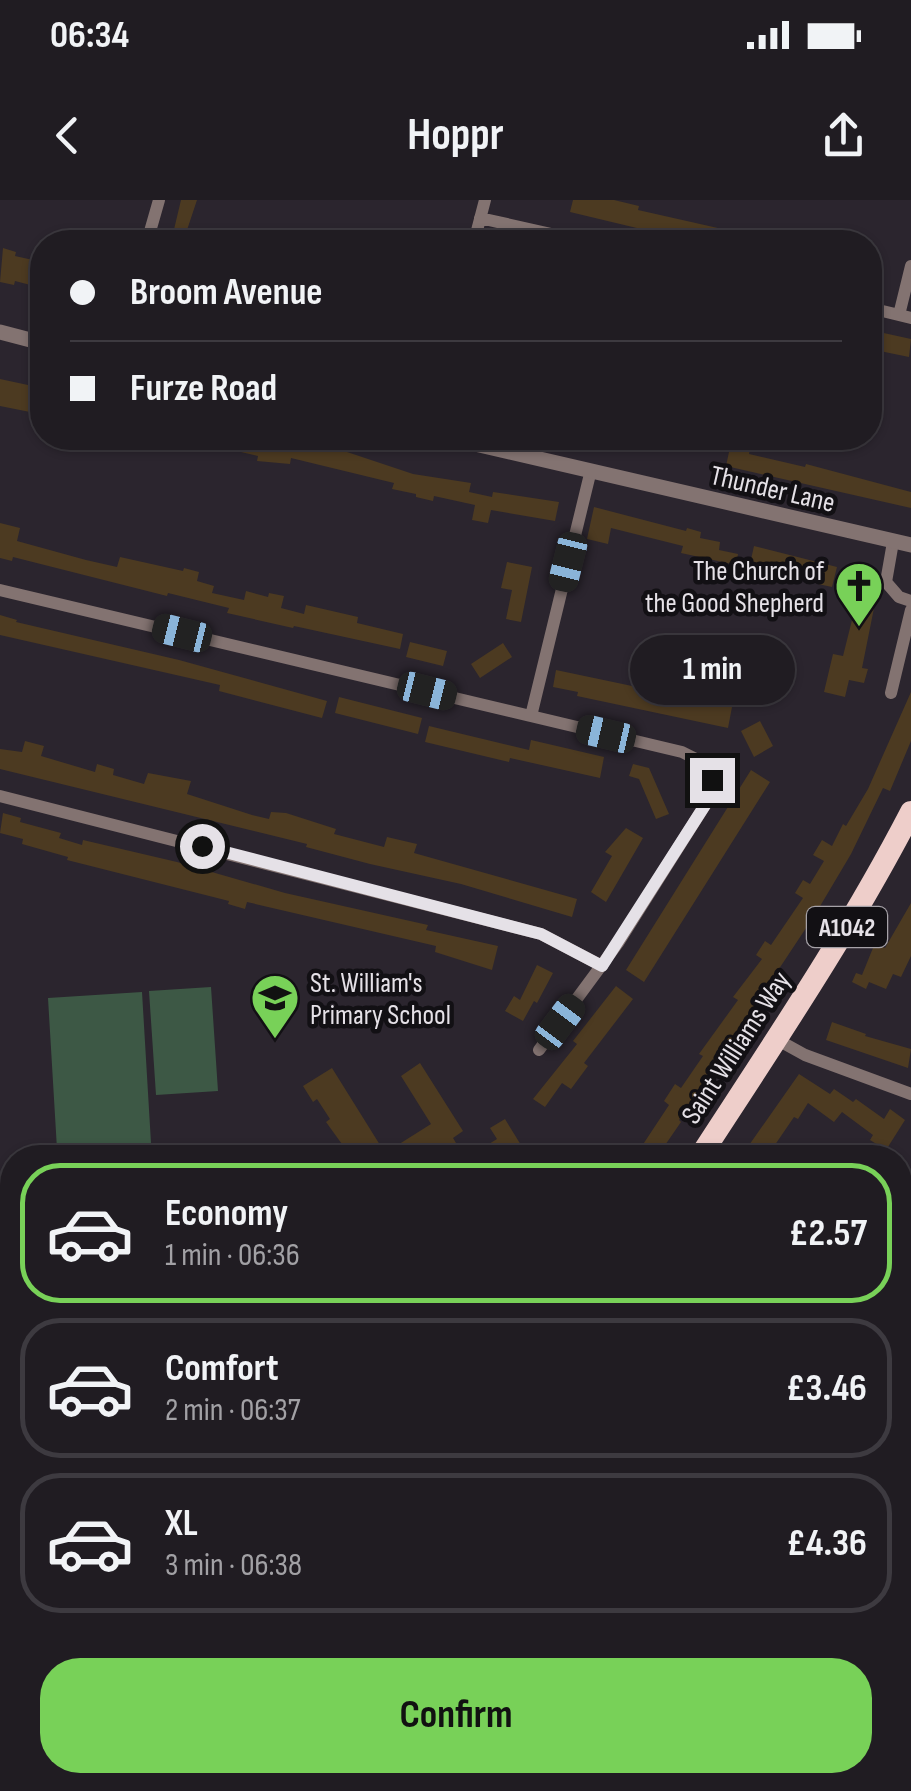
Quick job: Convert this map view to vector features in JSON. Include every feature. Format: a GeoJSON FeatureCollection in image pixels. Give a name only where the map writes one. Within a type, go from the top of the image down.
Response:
{"type":"FeatureCollection","features":[{"type":"Feature","properties":{"kind":"highway","name":"Saint Williams Way"},"geometry":{"type":"LineString","coordinates":[[707,1145],[877,878],[911,812]]}},
{"type":"Feature","properties":{"kind":"street"},"geometry":{"type":"LineString","coordinates":[[150,230],[159,200]]}},
{"type":"Feature","properties":{"kind":"street"},"geometry":{"type":"LineString","coordinates":[[477,230],[485,200]]}},
{"type":"Feature","properties":{"kind":"street"},"geometry":{"type":"LineString","coordinates":[[480,218],[534,230]]}},
{"type":"Feature","properties":{"kind":"street"},"geometry":{"type":"LineString","coordinates":[[905,317],[911,266]]}},
{"type":"Feature","properties":{"kind":"street"},"geometry":{"type":"LineString","coordinates":[[0,332],[30,339]]}},
{"type":"Feature","properties":{"kind":"street","name":"Thunder Lane"},"geometry":{"type":"LineString","coordinates":[[502,450],[911,546]]}},
{"type":"Feature","properties":{"kind":"street"},"geometry":{"type":"LineString","coordinates":[[531,716],[591,470]]}},
{"type":"Feature","properties":{"kind":"street"},"geometry":{"type":"LineString","coordinates":[[893,542],[886,582],[898,597],[911,600]]}},
{"type":"Feature","properties":{"kind":"street"},"geometry":{"type":"LineString","coordinates":[[0,590],[682,752],[702,762],[712,780],[707,802],[602,966],[539,1050]]}},
{"type":"Feature","properties":{"kind":"street"},"geometry":{"type":"LineString","coordinates":[[891,693],[911,610]]}},
{"type":"Feature","properties":{"kind":"street"},"geometry":{"type":"LineString","coordinates":[[0,796],[541,934],[602,966]]}},
{"type":"Feature","properties":{"kind":"street"},"geometry":{"type":"LineString","coordinates":[[776,1039],[805,1055],[911,1094]]}},
{"type":"Feature","properties":{"kind":"green space"},"geometry":{"type":"Polygon","coordinates":[[[211,987],[218,1091],[156,1095],[149,991],[211,987]]]}},
{"type":"Feature","properties":{"kind":"green space"},"geometry":{"type":"Polygon","coordinates":[[[142,992],[151,1143],[57,1145],[48,998],[142,992]]]}},
{"type":"Feature","properties":{"kind":"building"},"geometry":{"type":"Polygon","coordinates":[[[181,200],[197,200],[187,230],[174,230],[181,200]]]}},
{"type":"Feature","properties":{"kind":"building"},"geometry":{"type":"Polygon","coordinates":[[[573,200],[614,200],[639,206],[638,210],[727,230],[645,230],[570,212],[573,200]]]}},
{"type":"Feature","properties":{"kind":"building"},"geometry":{"type":"Polygon","coordinates":[[[3,248],[30,259],[30,285],[0,282],[3,248]]]}},
{"type":"Feature","properties":{"kind":"building"},"geometry":{"type":"Polygon","coordinates":[[[882,333],[911,339],[909,357],[882,351],[882,333]]]}},
{"type":"Feature","properties":{"kind":"building"},"geometry":{"type":"Polygon","coordinates":[[[0,379],[30,385],[30,412],[0,406],[0,379]]]}},
{"type":"Feature","properties":{"kind":"building"},"geometry":{"type":"Polygon","coordinates":[[[232,450],[341,450],[413,474],[471,483],[469,492],[559,502],[555,521],[491,510],[488,523],[472,520],[475,505],[434,496],[433,501],[392,489],[394,483],[291,458],[290,464],[257,461],[258,456],[232,450]]]}},
{"type":"Feature","properties":{"kind":"building"},"geometry":{"type":"Polygon","coordinates":[[[729,450],[750,450],[749,454],[805,467],[806,464],[911,492],[911,508],[726,466],[729,450]]]}},
{"type":"Feature","properties":{"kind":"building"},"geometry":{"type":"Polygon","coordinates":[[[594,507],[701,532],[700,538],[720,542],[719,550],[738,554],[736,565],[681,553],[683,546],[611,528],[608,544],[587,539],[594,507]]]}},
{"type":"Feature","properties":{"kind":"building"},"geometry":{"type":"Polygon","coordinates":[[[0,523],[20,528],[17,541],[86,560],[117,567],[120,557],[183,571],[184,568],[199,572],[197,581],[214,586],[212,593],[244,600],[246,591],[268,597],[269,593],[284,596],[281,608],[304,614],[306,605],[358,617],[357,623],[403,634],[400,649],[227,613],[229,608],[13,557],[12,561],[0,558],[0,523]]]}},
{"type":"Feature","properties":{"kind":"building"},"geometry":{"type":"Polygon","coordinates":[[[754,546],[837,567],[832,587],[818,584],[819,579],[750,564],[754,546]]]}},
{"type":"Feature","properties":{"kind":"building"},"geometry":{"type":"Polygon","coordinates":[[[507,562],[532,567],[521,622],[506,619],[512,590],[501,588],[507,562]]]}},
{"type":"Feature","properties":{"kind":"building"},"geometry":{"type":"Polygon","coordinates":[[[860,597],[873,600],[874,608],[862,668],[868,669],[864,683],[849,680],[845,697],[824,692],[833,654],[843,656],[860,597]]]}},
{"type":"Feature","properties":{"kind":"building"},"geometry":{"type":"Polygon","coordinates":[[[0,615],[327,701],[322,718],[219,691],[220,685],[0,635],[0,615]]]}},
{"type":"Feature","properties":{"kind":"building"},"geometry":{"type":"Polygon","coordinates":[[[410,642],[447,651],[443,666],[406,657],[410,642]]]}},
{"type":"Feature","properties":{"kind":"building"},"geometry":{"type":"Polygon","coordinates":[[[503,643],[512,657],[480,678],[471,664],[503,643]]]}},
{"type":"Feature","properties":{"kind":"building"},"geometry":{"type":"Polygon","coordinates":[[[556,670],[732,707],[728,728],[577,696],[578,692],[553,687],[556,670]]]}},
{"type":"Feature","properties":{"kind":"building"},"geometry":{"type":"Polygon","coordinates":[[[911,692],[911,741],[890,791],[883,788],[816,913],[666,1145],[643,1145],[669,1105],[664,1101],[675,1084],[681,1088],[703,1056],[699,1054],[738,1000],[733,997],[762,959],[756,955],[765,941],[771,945],[803,898],[795,893],[803,880],[810,884],[824,861],[813,855],[822,840],[832,846],[868,789],[911,692]]]}},
{"type":"Feature","properties":{"kind":"building"},"geometry":{"type":"Polygon","coordinates":[[[339,697],[422,718],[418,734],[335,713],[339,697]]]}},
{"type":"Feature","properties":{"kind":"building"},"geometry":{"type":"Polygon","coordinates":[[[760,721],[773,746],[754,757],[741,731],[760,721]]]}},
{"type":"Feature","properties":{"kind":"building"},"geometry":{"type":"Polygon","coordinates":[[[429,726],[529,750],[531,740],[604,757],[600,778],[425,742],[429,726]]]}},
{"type":"Feature","properties":{"kind":"building"},"geometry":{"type":"Polygon","coordinates":[[[25,741],[44,746],[41,756],[95,772],[97,764],[114,769],[113,775],[144,784],[148,773],[191,781],[187,794],[252,815],[269,819],[271,812],[286,813],[336,829],[334,834],[384,847],[387,837],[417,844],[414,853],[577,899],[572,917],[461,884],[306,847],[307,844],[0,769],[0,749],[22,752],[25,741]]]}},
{"type":"Feature","properties":{"kind":"building"},"geometry":{"type":"Polygon","coordinates":[[[633,764],[649,768],[669,814],[656,819],[639,779],[629,776],[633,764]]]}},
{"type":"Feature","properties":{"kind":"building"},"geometry":{"type":"Polygon","coordinates":[[[751,770],[770,782],[644,982],[626,970],[751,770]]]}},
{"type":"Feature","properties":{"kind":"building"},"geometry":{"type":"Polygon","coordinates":[[[3,813],[61,833],[59,838],[82,845],[83,840],[177,862],[498,946],[492,970],[435,952],[436,946],[247,902],[245,909],[228,904],[229,901],[67,860],[68,857],[22,844],[23,839],[0,833],[3,813]]]}},
{"type":"Feature","properties":{"kind":"building"},"geometry":{"type":"Polygon","coordinates":[[[626,828],[643,838],[606,902],[591,892],[612,856],[605,852],[626,828]]]}},
{"type":"Feature","properties":{"kind":"building"},"geometry":{"type":"Polygon","coordinates":[[[911,903],[911,956],[901,977],[893,974],[886,989],[869,982],[866,989],[852,982],[856,973],[862,975],[875,943],[885,948],[911,903]]]}},
{"type":"Feature","properties":{"kind":"building"},"geometry":{"type":"Polygon","coordinates":[[[537,965],[553,973],[523,1021],[505,1011],[514,996],[520,1000],[537,965]]]}},
{"type":"Feature","properties":{"kind":"building"},"geometry":{"type":"Polygon","coordinates":[[[616,986],[633,999],[584,1063],[588,1066],[571,1089],[562,1083],[545,1107],[533,1099],[616,986]]]}},
{"type":"Feature","properties":{"kind":"building"},"geometry":{"type":"Polygon","coordinates":[[[832,1022],[911,1049],[908,1068],[826,1040],[832,1022]]]}},
{"type":"Feature","properties":{"kind":"building"},"geometry":{"type":"Polygon","coordinates":[[[420,1063],[463,1131],[453,1138],[457,1145],[398,1145],[431,1124],[401,1076],[420,1063]]]}},
{"type":"Feature","properties":{"kind":"building"},"geometry":{"type":"Polygon","coordinates":[[[332,1068],[380,1145],[343,1145],[326,1122],[330,1119],[317,1099],[313,1102],[303,1086],[332,1068]]]}},
{"type":"Feature","properties":{"kind":"building"},"geometry":{"type":"Polygon","coordinates":[[[799,1074],[830,1094],[834,1089],[853,1102],[856,1099],[884,1119],[890,1109],[905,1120],[889,1145],[878,1145],[870,1140],[873,1135],[842,1112],[834,1122],[808,1103],[775,1145],[749,1145],[799,1074]]]}},
{"type":"Feature","properties":{"kind":"building"},"geometry":{"type":"Polygon","coordinates":[[[505,1119],[521,1145],[487,1145],[497,1139],[490,1128],[505,1119]]]}},
{"type":"Feature","properties":{"kind":"place","name":"The Church of the Good Shepherd"},"geometry":{"type":"Point","coordinates":[859,628]}},
{"type":"Feature","properties":{"kind":"place","name":"St. William's Primary School"},"geometry":{"type":"Point","coordinates":[275,1040]}},
{"type":"Feature","properties":{"kind":"route"},"geometry":{"type":"LineString","coordinates":[[202,846],[541,934],[602,966],[707,802],[712,780]]}}]}
